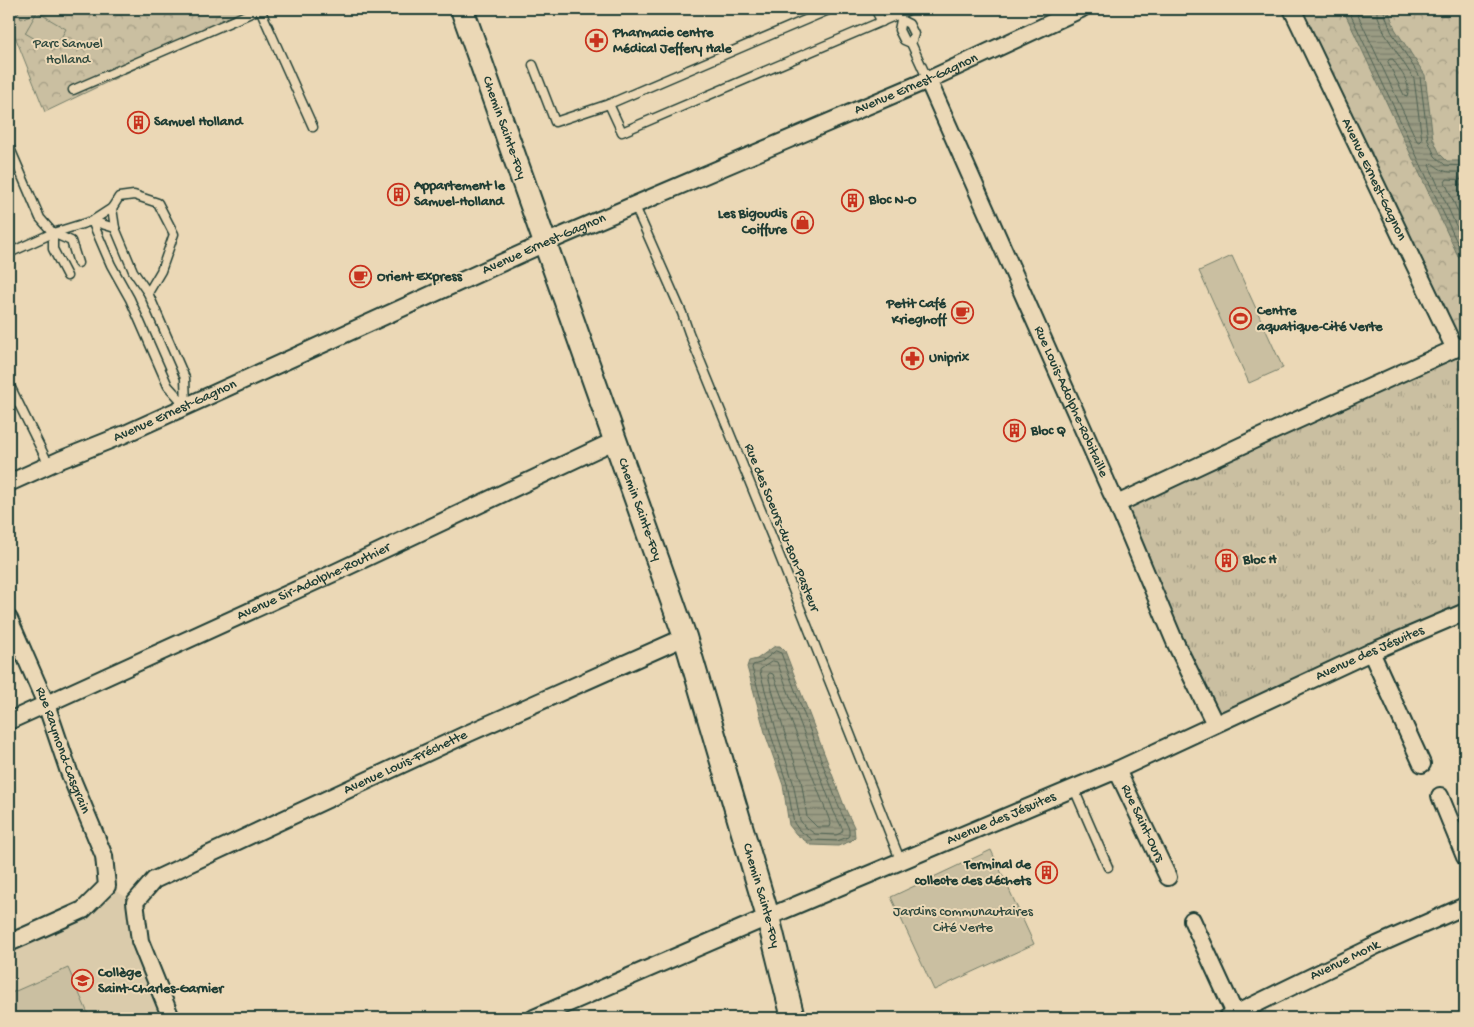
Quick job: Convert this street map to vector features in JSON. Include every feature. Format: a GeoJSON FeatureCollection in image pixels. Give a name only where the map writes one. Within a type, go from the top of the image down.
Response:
{"type":"FeatureCollection","features":[{"type":"Feature","properties":{"kind":"main road","name":"Chemin Sainte-Foy"},"geometry":{"type":"LineString","coordinates":[[462,9],[685,637],[768,918],[793,1018]]}},
{"type":"Feature","properties":{"kind":"street","name":"Avenue Ernest-Gagnon"},"geometry":{"type":"LineString","coordinates":[[9,483],[125,434],[545,243],[928,80],[1081,9]]}},
{"type":"Feature","properties":{"kind":"street","name":"Avenue Ernest-Gagnon"},"geometry":{"type":"LineString","coordinates":[[1292,9],[1460,347]]}},
{"type":"Feature","properties":{"kind":"street","name":"Rue Louis-Adolphe-Robitaille"},"geometry":{"type":"LineString","coordinates":[[928,80],[1117,504],[1175,642],[1215,724]]}},
{"type":"Feature","properties":{"kind":"street"},"geometry":{"type":"LineString","coordinates":[[1117,504],[1460,347]]}},
{"type":"Feature","properties":{"kind":"street","name":"Avenue Sir-Adolphe-Routhier"},"geometry":{"type":"LineString","coordinates":[[9,721],[414,536],[616,440]]}},
{"type":"Feature","properties":{"kind":"street","name":"Avenue des Jésuites"},"geometry":{"type":"LineString","coordinates":[[534,1018],[1117,770],[1371,652],[1465,612]]}},
{"type":"Feature","properties":{"kind":"street","name":"Rue Raymond-Casgrain"},"geometry":{"type":"LineString","coordinates":[[9,618],[46,704],[69,772],[104,856],[107,886],[83,910],[9,943]]}},
{"type":"Feature","properties":{"kind":"street","name":"Avenue Louis-Fréchette"},"geometry":{"type":"LineString","coordinates":[[171,1018],[140,941],[134,902],[154,880],[469,733],[685,637]]}},
{"type":"Feature","properties":{"kind":"street"},"geometry":{"type":"LineString","coordinates":[[1371,652],[1422,764]]}},
{"type":"Feature","properties":{"kind":"street","name":"Rue Saint-Ours"},"geometry":{"type":"LineString","coordinates":[[1117,770],[1168,877]]}},
{"type":"Feature","properties":{"kind":"street"},"geometry":{"type":"LineString","coordinates":[[1440,796],[1465,856]]}},
{"type":"Feature","properties":{"kind":"street","name":"Avenue Monk"},"geometry":{"type":"LineString","coordinates":[[1233,1017],[1377,944],[1465,906]]}},
{"type":"Feature","properties":{"kind":"street"},"geometry":{"type":"LineString","coordinates":[[1192,920],[1233,1017]]}},
{"type":"Feature","properties":{"kind":"lane"},"geometry":{"type":"LineString","coordinates":[[73,90],[260,9],[313,127]]}},
{"type":"Feature","properties":{"kind":"lane"},"geometry":{"type":"LineString","coordinates":[[533,65],[555,122],[609,104],[831,9]]}},
{"type":"Feature","properties":{"kind":"lane"},"geometry":{"type":"LineString","coordinates":[[875,9],[882,22]]}},
{"type":"Feature","properties":{"kind":"lane"},"geometry":{"type":"LineString","coordinates":[[609,104],[622,132],[882,22],[900,17],[911,9]]}},
{"type":"Feature","properties":{"kind":"lane"},"geometry":{"type":"LineString","coordinates":[[900,17],[909,24],[914,34],[911,44]]}},
{"type":"Feature","properties":{"kind":"lane"},"geometry":{"type":"LineString","coordinates":[[900,17],[899,30],[904,40],[911,44],[928,80]]}},
{"type":"Feature","properties":{"kind":"lane"},"geometry":{"type":"LineString","coordinates":[[9,146],[40,218],[53,234],[70,241],[78,263]]}},
{"type":"Feature","properties":{"kind":"lane"},"geometry":{"type":"LineString","coordinates":[[9,253],[53,234],[92,221],[112,208],[119,197],[134,195],[158,203],[174,234],[161,271],[148,293]]}},
{"type":"Feature","properties":{"kind":"lane","name":"Rue des Soeurs-du-Bon-Pasteur"},"geometry":{"type":"LineString","coordinates":[[634,204],[682,313],[901,862]]}},
{"type":"Feature","properties":{"kind":"lane"},"geometry":{"type":"LineString","coordinates":[[112,208],[115,228],[134,271],[148,293],[185,378],[186,406]]}},
{"type":"Feature","properties":{"kind":"lane"},"geometry":{"type":"LineString","coordinates":[[92,221],[115,228]]}},
{"type":"Feature","properties":{"kind":"lane"},"geometry":{"type":"LineString","coordinates":[[92,221],[111,265],[130,299],[168,386],[186,406]]}},
{"type":"Feature","properties":{"kind":"lane"},"geometry":{"type":"LineString","coordinates":[[53,234],[53,249],[67,276]]}},
{"type":"Feature","properties":{"kind":"lane"},"geometry":{"type":"LineString","coordinates":[[9,384],[49,465]]}},
{"type":"Feature","properties":{"kind":"lane"},"geometry":{"type":"LineString","coordinates":[[1074,788],[1108,867]]}},
{"type":"Feature","properties":{"kind":"shaded area","name":"Collège Saint-Charles-Garnier"},"geometry":{"type":"Polygon","coordinates":[[[107,886],[135,902],[171,1018],[9,1018],[9,943],[83,910],[107,886]]]}},
{"type":"Feature","properties":{"kind":"green space","name":"Parc Samuel Holland"},"geometry":{"type":"Polygon","coordinates":[[[9,9],[260,9],[45,112],[9,21],[9,9]]]}},
{"type":"Feature","properties":{"kind":"green space"},"geometry":{"type":"Polygon","coordinates":[[[17,9],[43,9],[21,19],[17,9]]]}},
{"type":"Feature","properties":{"kind":"green space"},"geometry":{"type":"Polygon","coordinates":[[[1292,9],[1465,9],[1465,344],[1455,349],[1292,9]]]}},
{"type":"Feature","properties":{"kind":"green space"},"geometry":{"type":"Polygon","coordinates":[[[37,12],[66,29],[54,50],[25,33],[37,12]]]}},
{"type":"Feature","properties":{"kind":"green space","name":"Centre aquatique-Cité Verte"},"geometry":{"type":"Polygon","coordinates":[[[1232,256],[1283,368],[1249,383],[1199,271],[1232,256]]]}},
{"type":"Feature","properties":{"kind":"green space"},"geometry":{"type":"Polygon","coordinates":[[[1465,344],[1465,612],[1215,724],[1117,504],[1465,344]]]}},
{"type":"Feature","properties":{"kind":"green space","name":"Jardins communautaires Cité Verte"},"geometry":{"type":"Polygon","coordinates":[[[991,850],[1034,944],[934,990],[891,897],[991,850]]]}},
{"type":"Feature","properties":{"kind":"green space"},"geometry":{"type":"Polygon","coordinates":[[[68,968],[90,1018],[9,1018],[9,994],[68,968]]]}},
{"type":"Feature","properties":{"kind":"water"},"geometry":{"type":"Polygon","coordinates":[[[1343,9],[1388,9],[1395,29],[1425,75],[1433,139],[1440,154],[1447,161],[1465,161],[1465,266],[1459,258],[1343,9]]]}},
{"type":"Feature","properties":{"kind":"water"},"geometry":{"type":"Polygon","coordinates":[[[775,646],[780,646],[785,651],[854,827],[855,837],[851,841],[838,846],[811,845],[796,834],[789,825],[783,785],[766,736],[747,667],[749,661],[757,659],[775,646]]]}},
{"type":"Feature","properties":{"kind":"place","name":"Pharmacie centre Médical Jeffery Hale"},"geometry":{"type":"Point","coordinates":[597,41]}},
{"type":"Feature","properties":{"kind":"place","name":"Samuel Holland"},"geometry":{"type":"Point","coordinates":[138,122]}},
{"type":"Feature","properties":{"kind":"place","name":"Appartement le Samuel-Holland"},"geometry":{"type":"Point","coordinates":[398,194]}},
{"type":"Feature","properties":{"kind":"place","name":"Bloc N-O"},"geometry":{"type":"Point","coordinates":[853,200]}},
{"type":"Feature","properties":{"kind":"place","name":"Les Bigoudis Coiffure"},"geometry":{"type":"Point","coordinates":[803,222]}},
{"type":"Feature","properties":{"kind":"place","name":"Orient Express"},"geometry":{"type":"Point","coordinates":[361,277]}},
{"type":"Feature","properties":{"kind":"place","name":"Petit Café Krieghoff"},"geometry":{"type":"Point","coordinates":[962,312]}},
{"type":"Feature","properties":{"kind":"place","name":"Centre aquatique-Cité Verte"},"geometry":{"type":"Point","coordinates":[1241,319]}},
{"type":"Feature","properties":{"kind":"place","name":"Uniprix"},"geometry":{"type":"Point","coordinates":[913,358]}},
{"type":"Feature","properties":{"kind":"place","name":"Bloc Q"},"geometry":{"type":"Point","coordinates":[1015,431]}},
{"type":"Feature","properties":{"kind":"place","name":"Bloc H"},"geometry":{"type":"Point","coordinates":[1227,560]}},
{"type":"Feature","properties":{"kind":"place","name":"Terminal de collecte des déchets"},"geometry":{"type":"Point","coordinates":[1047,873]}},
{"type":"Feature","properties":{"kind":"place","name":"Collège Saint-Charles-Garnier"},"geometry":{"type":"Point","coordinates":[82,981]}}]}
